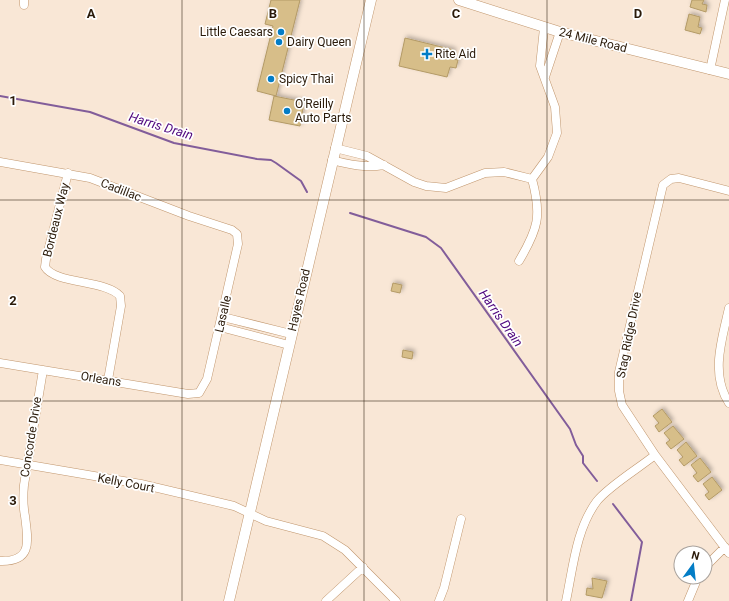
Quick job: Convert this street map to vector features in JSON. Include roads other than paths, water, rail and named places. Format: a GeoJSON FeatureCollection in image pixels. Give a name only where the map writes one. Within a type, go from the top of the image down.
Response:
{"type":"FeatureCollection","features":[{"type":"Feature","properties":{"kind":"street","name":"Hayes Road"},"geometry":{"type":"LineString","coordinates":[[229,601],[371,0]]}},
{"type":"Feature","properties":{"kind":"street","name":"24 Mile Road"},"geometry":{"type":"LineString","coordinates":[[459,0],[544,28],[729,74]]}},
{"type":"Feature","properties":{"kind":"street"},"geometry":{"type":"LineString","coordinates":[[710,70],[726,0]]}},
{"type":"Feature","properties":{"kind":"street"},"geometry":{"type":"LineString","coordinates":[[519,261],[532,240],[538,219],[537,199],[532,179],[548,156],[557,134],[555,107],[540,66],[544,28]]}},
{"type":"Feature","properties":{"kind":"street"},"geometry":{"type":"LineString","coordinates":[[545,78],[560,32]]}},
{"type":"Feature","properties":{"kind":"street"},"geometry":{"type":"LineString","coordinates":[[335,148],[367,156],[414,182],[426,186],[446,188],[485,173],[504,172],[532,179]]}},
{"type":"Feature","properties":{"kind":"street"},"geometry":{"type":"LineString","coordinates":[[332,160],[350,165],[371,167],[385,165]]}},
{"type":"Feature","properties":{"kind":"street","name":"Cadillac"},"geometry":{"type":"LineString","coordinates":[[0,162],[68,174],[104,183],[189,216],[225,227],[237,234]]}},
{"type":"Feature","properties":{"kind":"street","name":"Bordeaux Way"},"geometry":{"type":"LineString","coordinates":[[68,174],[45,268],[54,274],[109,289],[120,296],[121,306],[108,380]]}},
{"type":"Feature","properties":{"kind":"street","name":"Stag Ridge Drive"},"geometry":{"type":"LineString","coordinates":[[727,550],[655,455],[622,405],[619,391],[619,372],[660,192],[666,182],[679,178],[729,191]]}},
{"type":"Feature","properties":{"kind":"street","name":"Lasalle"},"geometry":{"type":"LineString","coordinates":[[201,391],[207,379],[220,327],[237,249],[237,234]]}},
{"type":"Feature","properties":{"kind":"street"},"geometry":{"type":"LineString","coordinates":[[729,308],[720,346],[718,371],[724,396],[729,403]]}},
{"type":"Feature","properties":{"kind":"street"},"geometry":{"type":"LineString","coordinates":[[222,317],[291,334]]}},
{"type":"Feature","properties":{"kind":"street"},"geometry":{"type":"LineString","coordinates":[[220,327],[289,345]]}},
{"type":"Feature","properties":{"kind":"street","name":"Orleans"},"geometry":{"type":"LineString","coordinates":[[0,363],[188,394],[196,394],[201,391]]}},
{"type":"Feature","properties":{"kind":"street","name":"Concorde Drive"},"geometry":{"type":"LineString","coordinates":[[0,561],[12,561],[19,558],[25,552],[28,540],[23,494],[26,464],[43,370]]}},
{"type":"Feature","properties":{"kind":"street"},"geometry":{"type":"LineString","coordinates":[[566,601],[578,542],[587,518],[598,501],[655,455]]}},
{"type":"Feature","properties":{"kind":"street","name":"Kelly Court"},"geometry":{"type":"LineString","coordinates":[[0,460],[141,484],[234,506],[266,521],[327,538],[345,550],[396,601]]}},
{"type":"Feature","properties":{"kind":"street"},"geometry":{"type":"LineString","coordinates":[[439,601],[444,588],[461,518]]}},
{"type":"Feature","properties":{"kind":"street"},"geometry":{"type":"LineString","coordinates":[[713,561],[727,550]]}},
{"type":"Feature","properties":{"kind":"street"},"geometry":{"type":"LineString","coordinates":[[326,601],[363,567]]}},
{"type":"Feature","properties":{"kind":"street"},"geometry":{"type":"LineString","coordinates":[[688,601],[695,585]]}},
{"type":"Feature","properties":{"kind":"waterway","name":"Harris Drain"},"geometry":{"type":"LineString","coordinates":[[0,96],[90,112],[174,143],[257,159],[271,160],[301,181],[307,192]]}},
{"type":"Feature","properties":{"kind":"waterway","name":"Harris Drain"},"geometry":{"type":"LineString","coordinates":[[350,213],[426,237],[441,248],[570,429],[576,445],[583,456],[583,463],[597,481]]}},
{"type":"Feature","properties":{"kind":"waterway","name":"Harris Drain"},"geometry":{"type":"LineString","coordinates":[[613,504],[642,542],[631,601]]}},
{"type":"Feature","properties":{"kind":"place","name":"Little Caesars"},"geometry":{"type":"Point","coordinates":[281,32]}},
{"type":"Feature","properties":{"kind":"place","name":"Dairy Queen"},"geometry":{"type":"Point","coordinates":[279,42]}},
{"type":"Feature","properties":{"kind":"place","name":"Rite Aid"},"geometry":{"type":"Point","coordinates":[427,54]}},
{"type":"Feature","properties":{"kind":"place","name":"Spicy Thai"},"geometry":{"type":"Point","coordinates":[271,79]}},
{"type":"Feature","properties":{"kind":"place","name":"O'Reilly Auto Parts"},"geometry":{"type":"Point","coordinates":[287,111]}}]}
